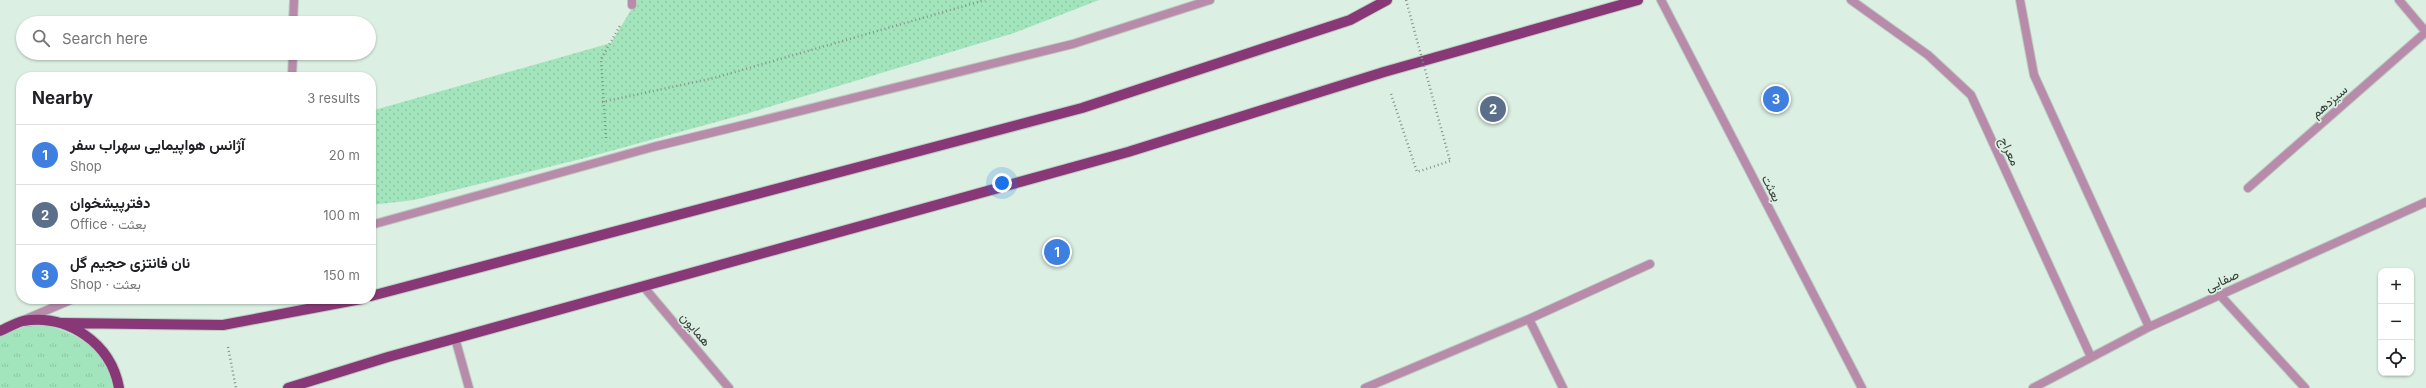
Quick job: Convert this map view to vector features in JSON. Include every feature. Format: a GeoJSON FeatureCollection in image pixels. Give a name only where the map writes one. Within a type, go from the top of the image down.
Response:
{"type":"FeatureCollection","features":[{"type":"Feature","properties":{"kind":"main road"},"geometry":{"type":"LineString","coordinates":[[376,295],[1082,108],[1350,20],[1387,0]]}},
{"type":"Feature","properties":{"kind":"main road"},"geometry":{"type":"LineString","coordinates":[[288,388],[455,338],[1128,152],[1384,72],[1638,0]]}},
{"type":"Feature","properties":{"kind":"main road"},"geometry":{"type":"LineString","coordinates":[[0,331],[21,322],[41,320],[62,323],[223,325],[334,304]]}},
{"type":"Feature","properties":{"kind":"main road"},"geometry":{"type":"LineString","coordinates":[[62,323],[80,332],[96,344],[109,360],[119,388]]}},
{"type":"Feature","properties":{"kind":"street"},"geometry":{"type":"LineString","coordinates":[[293,16],[294,0]]}},
{"type":"Feature","properties":{"kind":"street"},"geometry":{"type":"LineString","coordinates":[[376,224],[608,160],[1073,44],[1210,0]]}},
{"type":"Feature","properties":{"kind":"street","name":"بعثت"},"geometry":{"type":"LineString","coordinates":[[1661,0],[1862,388]]}},
{"type":"Feature","properties":{"kind":"street","name":"معراج"},"geometry":{"type":"LineString","coordinates":[[1851,0],[1928,55],[1971,96],[2091,357]]}},
{"type":"Feature","properties":{"kind":"street"},"geometry":{"type":"LineString","coordinates":[[2020,0],[2034,75],[2149,327]]}},
{"type":"Feature","properties":{"kind":"street"},"geometry":{"type":"LineString","coordinates":[[2399,0],[2426,32]]}},
{"type":"Feature","properties":{"kind":"street","name":"سیزدهم"},"geometry":{"type":"LineString","coordinates":[[2248,188],[2426,32]]}},
{"type":"Feature","properties":{"kind":"street"},"geometry":{"type":"LineString","coordinates":[[292,72],[293,60]]}},
{"type":"Feature","properties":{"kind":"street","name":"صفایی"},"geometry":{"type":"LineString","coordinates":[[2033,388],[2149,327],[2219,294],[2426,202]]}},
{"type":"Feature","properties":{"kind":"street"},"geometry":{"type":"LineString","coordinates":[[1365,388],[1529,319],[1650,264]]}},
{"type":"Feature","properties":{"kind":"street","name":"همایون"},"geometry":{"type":"LineString","coordinates":[[643,286],[730,388]]}},
{"type":"Feature","properties":{"kind":"street"},"geometry":{"type":"LineString","coordinates":[[2219,294],[2305,388]]}},
{"type":"Feature","properties":{"kind":"street"},"geometry":{"type":"LineString","coordinates":[[21,322],[62,304]]}},
{"type":"Feature","properties":{"kind":"street"},"geometry":{"type":"LineString","coordinates":[[1529,319],[1563,388]]}},
{"type":"Feature","properties":{"kind":"street"},"geometry":{"type":"LineString","coordinates":[[455,338],[469,388]]}},
{"type":"Feature","properties":{"kind":"path"},"geometry":{"type":"LineString","coordinates":[[602,102],[714,78],[984,0]]}},
{"type":"Feature","properties":{"kind":"path"},"geometry":{"type":"LineString","coordinates":[[1384,72],[1417,172],[1450,161],[1406,0]]}},
{"type":"Feature","properties":{"kind":"path"},"geometry":{"type":"LineString","coordinates":[[608,160],[602,102],[601,59],[632,2]]}},
{"type":"Feature","properties":{"kind":"green space"},"geometry":{"type":"Polygon","coordinates":[[[637,0],[1099,0],[1014,33],[749,113],[585,158],[414,200],[376,204],[376,110],[611,43],[637,0]]]}},
{"type":"Feature","properties":{"kind":"green space"},"geometry":{"type":"Polygon","coordinates":[[[38,324],[64,331],[87,344],[97,352],[110,374],[113,388],[0,388],[0,335],[19,327],[38,324]]]}},
{"type":"Feature","properties":{"kind":"place","name":"نان فانتزی حجیم گل"},"geometry":{"type":"Point","coordinates":[1776,99]}},
{"type":"Feature","properties":{"kind":"place","name":"دفترپیشخوان"},"geometry":{"type":"Point","coordinates":[1493,109]}},
{"type":"Feature","properties":{"kind":"place","name":"آژانس هواپیمایی سهراب سفر"},"geometry":{"type":"Point","coordinates":[1057,252]}}]}
